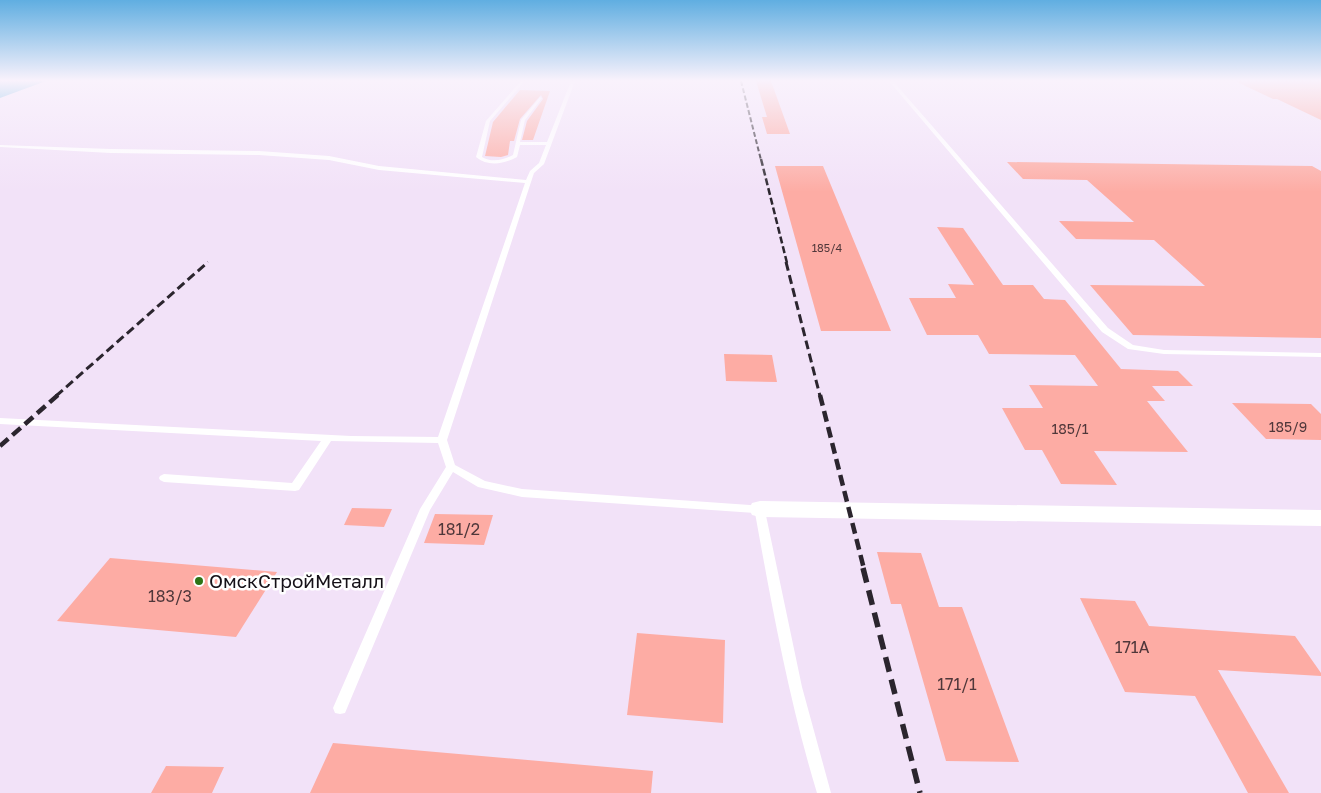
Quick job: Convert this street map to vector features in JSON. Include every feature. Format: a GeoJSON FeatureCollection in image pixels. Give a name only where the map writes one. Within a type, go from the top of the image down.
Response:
{"type":"FeatureCollection","features":[{"type":"Feature","properties":{"kind":"street"},"geometry":{"type":"LineString","coordinates":[[760,509],[1321,518]]}},
{"type":"Feature","properties":{"kind":"lane"},"geometry":{"type":"LineString","coordinates":[[491,118],[488,121],[478,157],[487,162],[509,159],[515,156],[525,118]]}},
{"type":"Feature","properties":{"kind":"lane"},"geometry":{"type":"LineString","coordinates":[[559,118],[541,164],[532,172],[528,182],[442,440],[452,467],[482,484],[522,493],[760,509],[789,663],[811,754],[824,793]]}},
{"type":"Feature","properties":{"kind":"lane"},"geometry":{"type":"LineString","coordinates":[[923,118],[1105,330],[1131,347],[1164,352],[1321,355]]}},
{"type":"Feature","properties":{"kind":"lane"},"geometry":{"type":"LineString","coordinates":[[517,144],[549,143]]}},
{"type":"Feature","properties":{"kind":"lane"},"geometry":{"type":"LineString","coordinates":[[0,146],[320,157],[379,168],[528,182]]}},
{"type":"Feature","properties":{"kind":"lane"},"geometry":{"type":"LineString","coordinates":[[0,421],[328,438],[442,440]]}},
{"type":"Feature","properties":{"kind":"lane"},"geometry":{"type":"LineString","coordinates":[[164,478],[294,487],[328,438]]}},
{"type":"Feature","properties":{"kind":"lane"},"geometry":{"type":"LineString","coordinates":[[340,708],[425,509],[452,467]]}},
{"type":"Feature","properties":{"kind":"building"},"geometry":{"type":"Polygon","coordinates":[[[496,118],[521,118],[514,141],[510,141],[508,155],[501,157],[485,156],[493,122],[496,118]]]}},
{"type":"Feature","properties":{"kind":"building"},"geometry":{"type":"Polygon","coordinates":[[[529,118],[541,118],[533,140],[522,140],[529,118]]]}},
{"type":"Feature","properties":{"kind":"building"},"geometry":{"type":"Polygon","coordinates":[[[762,118],[784,118],[790,134],[767,134],[762,118]]]}},
{"type":"Feature","properties":{"kind":"building"},"geometry":{"type":"Polygon","coordinates":[[[1007,162],[1312,166],[1321,171],[1321,338],[1133,335],[1090,285],[1205,286],[1154,240],[1076,239],[1059,221],[1134,222],[1087,180],[1023,179],[1007,162]]]}},
{"type":"Feature","properties":{"kind":"building"},"geometry":{"type":"Polygon","coordinates":[[[775,166],[823,166],[891,331],[821,331],[775,166]]]}},
{"type":"Feature","properties":{"kind":"building"},"geometry":{"type":"Polygon","coordinates":[[[937,227],[963,228],[1003,285],[1033,285],[1044,299],[1065,300],[1121,369],[1178,371],[1193,386],[1152,386],[1165,401],[1147,401],[1188,452],[1094,451],[1117,485],[1061,484],[1042,450],[1025,450],[1002,408],[1043,408],[1029,385],[1098,386],[1075,355],[989,354],[978,335],[927,335],[909,298],[956,298],[948,284],[974,285],[937,227]]]}},
{"type":"Feature","properties":{"kind":"building"},"geometry":{"type":"Polygon","coordinates":[[[724,354],[772,355],[777,382],[726,381],[724,354]]]}},
{"type":"Feature","properties":{"kind":"building"},"geometry":{"type":"Polygon","coordinates":[[[1232,403],[1311,404],[1321,414],[1321,440],[1266,439],[1232,403]]]}},
{"type":"Feature","properties":{"kind":"building"},"geometry":{"type":"Polygon","coordinates":[[[352,508],[392,509],[384,527],[344,525],[352,508]]]}},
{"type":"Feature","properties":{"kind":"building"},"geometry":{"type":"Polygon","coordinates":[[[435,514],[493,515],[484,545],[424,543],[435,514]]]}},
{"type":"Feature","properties":{"kind":"building"},"geometry":{"type":"Polygon","coordinates":[[[877,552],[921,553],[939,607],[962,607],[1019,762],[946,761],[901,604],[891,604],[877,552]]]}},
{"type":"Feature","properties":{"kind":"building"},"geometry":{"type":"Polygon","coordinates":[[[110,558],[277,572],[236,637],[57,621],[110,558]]]}},
{"type":"Feature","properties":{"kind":"building"},"geometry":{"type":"Polygon","coordinates":[[[1080,598],[1135,601],[1149,626],[1295,636],[1321,673],[1321,676],[1218,670],[1289,793],[1248,793],[1195,696],[1125,692],[1080,598]]]}},
{"type":"Feature","properties":{"kind":"building"},"geometry":{"type":"Polygon","coordinates":[[[637,633],[725,640],[723,723],[627,715],[637,633]]]}},
{"type":"Feature","properties":{"kind":"building"},"geometry":{"type":"Polygon","coordinates":[[[333,743],[653,771],[651,793],[310,793],[333,743]]]}},
{"type":"Feature","properties":{"kind":"building"},"geometry":{"type":"Polygon","coordinates":[[[166,766],[224,767],[212,793],[151,793],[166,766]]]}},
{"type":"Feature","properties":{"kind":"railway"},"geometry":{"type":"LineString","coordinates":[[750,118],[761,160]]}},
{"type":"Feature","properties":{"kind":"railway"},"geometry":{"type":"LineString","coordinates":[[761,159],[787,263]]}},
{"type":"Feature","properties":{"kind":"railway"},"geometry":{"type":"LineString","coordinates":[[56,396],[208,262]]}},
{"type":"Feature","properties":{"kind":"railway"},"geometry":{"type":"LineString","coordinates":[[786,262],[820,396]]}},
{"type":"Feature","properties":{"kind":"railway"},"geometry":{"type":"LineString","coordinates":[[0,446],[58,395]]}},
{"type":"Feature","properties":{"kind":"railway"},"geometry":{"type":"LineString","coordinates":[[820,395],[864,569]]}},
{"type":"Feature","properties":{"kind":"railway"},"geometry":{"type":"LineString","coordinates":[[863,568],[920,793]]}},
{"type":"Feature","properties":{"kind":"place","name":"ОмскСтройМеталл"},"geometry":{"type":"Point","coordinates":[199,581]}}]}
